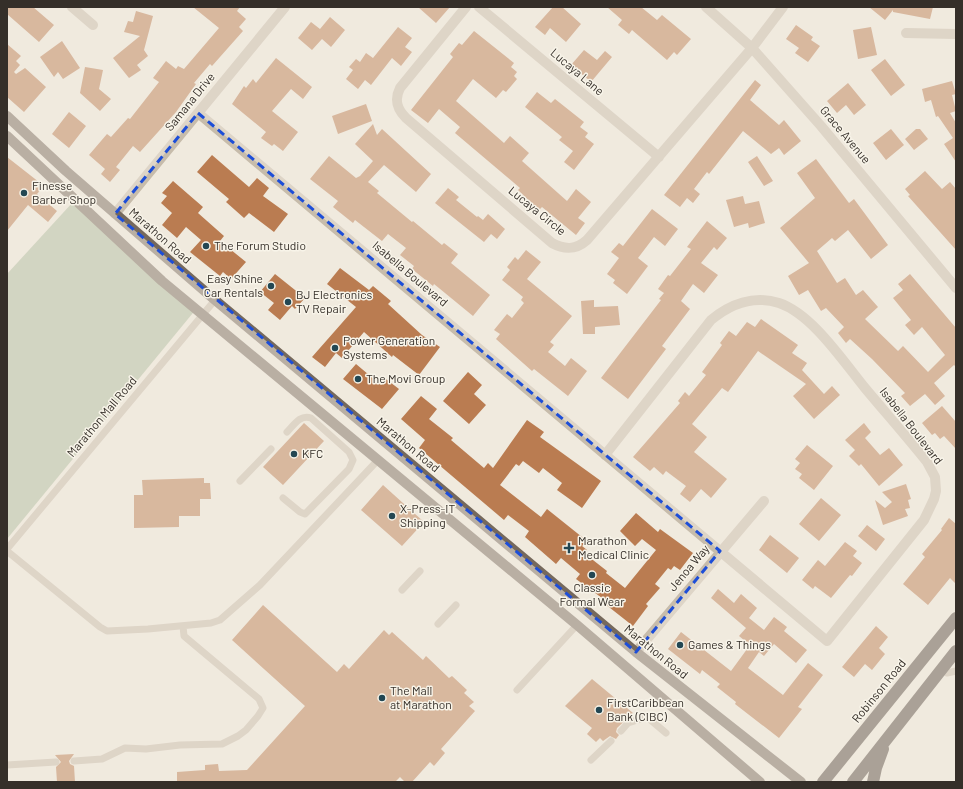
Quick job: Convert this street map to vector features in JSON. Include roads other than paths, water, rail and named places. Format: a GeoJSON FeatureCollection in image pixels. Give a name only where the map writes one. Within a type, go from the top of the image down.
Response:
{"type":"FeatureCollection","features":[{"type":"Feature","properties":{"kind":"highway","name":"Robinson Road"},"geometry":{"type":"LineString","coordinates":[[823,782],[956,618]]}},
{"type":"Feature","properties":{"kind":"highway"},"geometry":{"type":"LineString","coordinates":[[853,782],[895,726],[956,650]]}},
{"type":"Feature","properties":{"kind":"highway"},"geometry":{"type":"LineString","coordinates":[[873,782],[882,752],[895,726]]}},
{"type":"Feature","properties":{"kind":"main road","name":"Marathon Road"},"geometry":{"type":"LineString","coordinates":[[8,118],[115,214],[215,300],[636,652],[801,782]]}},
{"type":"Feature","properties":{"kind":"main road"},"geometry":{"type":"LineString","coordinates":[[7,136],[162,281],[578,625],[760,782]]}},
{"type":"Feature","properties":{"kind":"street"},"geometry":{"type":"LineString","coordinates":[[72,7],[93,26]]}},
{"type":"Feature","properties":{"kind":"street","name":"Lucaya Circle"},"geometry":{"type":"LineString","coordinates":[[466,7],[400,88],[397,96],[397,106],[406,118],[552,243],[565,249],[582,244],[752,48],[783,7]]}},
{"type":"Feature","properties":{"kind":"street","name":"Lucaya Lane"},"geometry":{"type":"LineString","coordinates":[[479,7],[658,157]]}},
{"type":"Feature","properties":{"kind":"street","name":"Grace Avenue"},"geometry":{"type":"LineString","coordinates":[[706,7],[752,48],[821,126],[956,288]]}},
{"type":"Feature","properties":{"kind":"street","name":"Samana Drive"},"geometry":{"type":"LineString","coordinates":[[115,214],[198,113],[281,8]]}},
{"type":"Feature","properties":{"kind":"street"},"geometry":{"type":"LineString","coordinates":[[906,33],[956,34]]}},
{"type":"Feature","properties":{"kind":"street","name":"Isabella Boulevard"},"geometry":{"type":"LineString","coordinates":[[198,113],[605,455],[827,641],[913,535],[924,520],[934,499],[935,477],[927,462],[808,322],[787,306],[773,301],[745,302],[722,311],[705,327],[605,455]]}},
{"type":"Feature","properties":{"kind":"street","name":"Jenoa Way"},"geometry":{"type":"LineString","coordinates":[[636,652],[720,551],[764,501]]}},
{"type":"Feature","properties":{"kind":"lane","name":"Marathon Mall Road"},"geometry":{"type":"LineString","coordinates":[[7,550],[215,300]]}},
{"type":"Feature","properties":{"kind":"lane"},"geometry":{"type":"LineString","coordinates":[[283,498],[300,512],[305,514],[350,469],[353,460],[349,452],[311,418],[305,416],[301,418],[287,432]]}},
{"type":"Feature","properties":{"kind":"lane"},"geometry":{"type":"LineString","coordinates":[[240,481],[271,449]]}},
{"type":"Feature","properties":{"kind":"lane"},"geometry":{"type":"LineString","coordinates":[[7,550],[103,630],[115,631],[211,623],[224,618],[260,585],[378,460]]}},
{"type":"Feature","properties":{"kind":"lane"},"geometry":{"type":"LineString","coordinates":[[402,590],[420,571]]}},
{"type":"Feature","properties":{"kind":"lane"},"geometry":{"type":"LineString","coordinates":[[438,624],[456,605]]}},
{"type":"Feature","properties":{"kind":"lane"},"geometry":{"type":"LineString","coordinates":[[517,690],[578,625]]}},
{"type":"Feature","properties":{"kind":"lane"},"geometry":{"type":"LineString","coordinates":[[74,761],[96,760],[109,757],[125,748],[146,749],[180,745],[222,744],[238,736],[258,716],[263,708],[259,699],[184,636],[183,626]]}},
{"type":"Feature","properties":{"kind":"lane"},"geometry":{"type":"LineString","coordinates":[[941,669],[947,673],[956,671]]}},
{"type":"Feature","properties":{"kind":"lane"},"geometry":{"type":"LineString","coordinates":[[621,731],[628,723],[647,717],[666,733]]}},
{"type":"Feature","properties":{"kind":"lane"},"geometry":{"type":"LineString","coordinates":[[591,760],[612,741]]}},
{"type":"Feature","properties":{"kind":"lane"},"geometry":{"type":"LineString","coordinates":[[7,765],[56,762]]}},
{"type":"Feature","properties":{"kind":"place","name":"Finesse Barber Shop"},"geometry":{"type":"Point","coordinates":[24,193]}},
{"type":"Feature","properties":{"kind":"place","name":"The Forum Studio"},"geometry":{"type":"Point","coordinates":[206,246]}},
{"type":"Feature","properties":{"kind":"place","name":"Easy Shine Car Rentals"},"geometry":{"type":"Point","coordinates":[271,286]}},
{"type":"Feature","properties":{"kind":"place","name":"BJ Electronics TV Repair"},"geometry":{"type":"Point","coordinates":[288,302]}},
{"type":"Feature","properties":{"kind":"place","name":"Power Generation Systems"},"geometry":{"type":"Point","coordinates":[335,348]}},
{"type":"Feature","properties":{"kind":"place","name":"The Movi Group"},"geometry":{"type":"Point","coordinates":[358,379]}},
{"type":"Feature","properties":{"kind":"place","name":"KFC"},"geometry":{"type":"Point","coordinates":[294,454]}},
{"type":"Feature","properties":{"kind":"place","name":"X-Press-IT Shipping"},"geometry":{"type":"Point","coordinates":[392,516]}},
{"type":"Feature","properties":{"kind":"place","name":"Marathon Medical Clinic"},"geometry":{"type":"Point","coordinates":[569,548]}},
{"type":"Feature","properties":{"kind":"place","name":"Classic Formal Wear"},"geometry":{"type":"Point","coordinates":[592,575]}},
{"type":"Feature","properties":{"kind":"place","name":"Games & Things"},"geometry":{"type":"Point","coordinates":[680,645]}},
{"type":"Feature","properties":{"kind":"place","name":"The Mall at Marathon"},"geometry":{"type":"Point","coordinates":[382,698]}},
{"type":"Feature","properties":{"kind":"place","name":"FirstCaribbean Bank (CIBC)"},"geometry":{"type":"Point","coordinates":[599,710]}}]}
